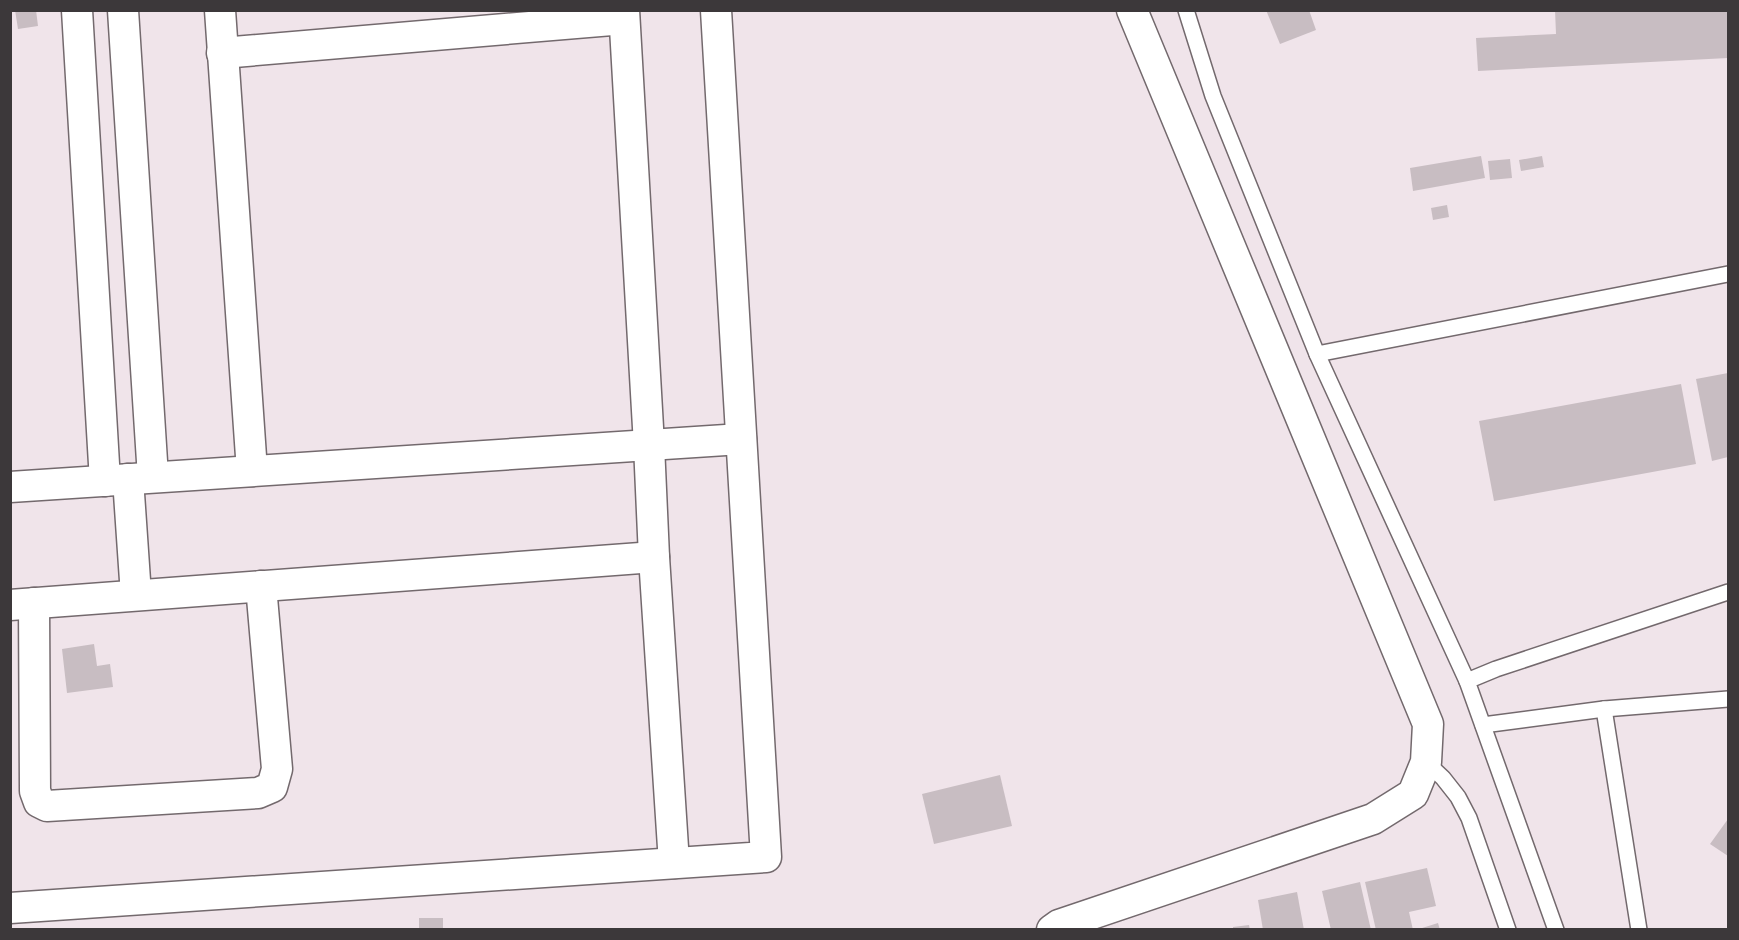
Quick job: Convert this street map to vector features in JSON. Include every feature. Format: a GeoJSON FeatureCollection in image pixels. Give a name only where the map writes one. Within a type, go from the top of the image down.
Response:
{"type":"FeatureCollection","features":[{"type":"Feature","properties":{"kind":"street"},"geometry":{"type":"LineString","coordinates":[[77,10],[129,479]]}},
{"type":"Feature","properties":{"kind":"street"},"geometry":{"type":"LineString","coordinates":[[123,10],[129,479],[136,596]]}},
{"type":"Feature","properties":{"kind":"street"},"geometry":{"type":"LineString","coordinates":[[220,10],[252,471]]}},
{"type":"Feature","properties":{"kind":"street"},"geometry":{"type":"LineString","coordinates":[[10,908],[766,857],[716,10]]}},
{"type":"Feature","properties":{"kind":"street"},"geometry":{"type":"LineString","coordinates":[[1052,930],[1059,925],[1373,819],[1413,794],[1426,762],[1428,724],[1132,10]]}},
{"type":"Feature","properties":{"kind":"street"},"geometry":{"type":"LineString","coordinates":[[222,53],[624,14],[650,445],[654,557],[674,863]]}},
{"type":"Feature","properties":{"kind":"street"},"geometry":{"type":"LineString","coordinates":[[10,487],[741,439]]}},
{"type":"Feature","properties":{"kind":"street"},"geometry":{"type":"LineString","coordinates":[[261,586],[277,769],[272,787],[258,793],[47,806],[39,802],[35,791],[22,604],[136,596],[261,586],[654,557]]}},
{"type":"Feature","properties":{"kind":"lane"},"geometry":{"type":"LineString","coordinates":[[1186,10],[1213,96],[1317,354],[1467,681],[1556,930]]}},
{"type":"Feature","properties":{"kind":"lane"},"geometry":{"type":"LineString","coordinates":[[1317,354],[1728,274]]}},
{"type":"Feature","properties":{"kind":"lane"},"geometry":{"type":"LineString","coordinates":[[1467,681],[1496,669],[1728,592]]}},
{"type":"Feature","properties":{"kind":"lane"},"geometry":{"type":"LineString","coordinates":[[1483,724],[1604,709],[1728,699]]}},
{"type":"Feature","properties":{"kind":"lane"},"geometry":{"type":"LineString","coordinates":[[1604,709],[1639,930]]}},
{"type":"Feature","properties":{"kind":"lane"},"geometry":{"type":"LineString","coordinates":[[1426,762],[1458,797],[1469,818],[1508,930]]}},
{"type":"Feature","properties":{"kind":"building"},"geometry":{"type":"Polygon","coordinates":[[[15,10],[36,10],[38,26],[18,29],[15,10]]]}},
{"type":"Feature","properties":{"kind":"building"},"geometry":{"type":"Polygon","coordinates":[[[1266,10],[1309,10],[1316,30],[1280,44],[1266,10]]]}},
{"type":"Feature","properties":{"kind":"building"},"geometry":{"type":"Polygon","coordinates":[[[1555,10],[1728,10],[1728,58],[1478,71],[1476,38],[1556,34],[1555,10]]]}},
{"type":"Feature","properties":{"kind":"building"},"geometry":{"type":"Polygon","coordinates":[[[1481,156],[1485,178],[1413,191],[1410,168],[1481,156]]]}},
{"type":"Feature","properties":{"kind":"building"},"geometry":{"type":"Polygon","coordinates":[[[1542,156],[1544,167],[1521,171],[1519,160],[1542,156]]]}},
{"type":"Feature","properties":{"kind":"building"},"geometry":{"type":"Polygon","coordinates":[[[1510,159],[1512,178],[1490,180],[1488,161],[1510,159]]]}},
{"type":"Feature","properties":{"kind":"building"},"geometry":{"type":"Polygon","coordinates":[[[1447,205],[1449,217],[1433,220],[1431,208],[1447,205]]]}},
{"type":"Feature","properties":{"kind":"building"},"geometry":{"type":"Polygon","coordinates":[[[1728,373],[1728,457],[1712,461],[1696,379],[1728,373]]]}},
{"type":"Feature","properties":{"kind":"building"},"geometry":{"type":"Polygon","coordinates":[[[1681,384],[1696,464],[1494,501],[1479,421],[1681,384]]]}},
{"type":"Feature","properties":{"kind":"building"},"geometry":{"type":"Polygon","coordinates":[[[94,644],[97,666],[110,664],[113,687],[67,693],[62,649],[94,644]]]}},
{"type":"Feature","properties":{"kind":"building"},"geometry":{"type":"Polygon","coordinates":[[[1000,775],[1012,826],[934,844],[922,794],[1000,775]]]}},
{"type":"Feature","properties":{"kind":"building"},"geometry":{"type":"Polygon","coordinates":[[[1728,819],[1728,856],[1710,844],[1728,819]]]}},
{"type":"Feature","properties":{"kind":"building"},"geometry":{"type":"Polygon","coordinates":[[[1427,868],[1436,906],[1409,912],[1413,930],[1376,930],[1365,882],[1427,868]]]}},
{"type":"Feature","properties":{"kind":"building"},"geometry":{"type":"Polygon","coordinates":[[[1360,882],[1371,930],[1331,930],[1322,891],[1360,882]]]}},
{"type":"Feature","properties":{"kind":"building"},"geometry":{"type":"Polygon","coordinates":[[[1297,892],[1304,930],[1263,930],[1258,900],[1297,892]]]}},
{"type":"Feature","properties":{"kind":"building"},"geometry":{"type":"Polygon","coordinates":[[[419,918],[443,918],[443,930],[419,930],[419,918]]]}},
{"type":"Feature","properties":{"kind":"building"},"geometry":{"type":"Polygon","coordinates":[[[1438,923],[1440,930],[1419,930],[1419,929],[1438,923]]]}},
{"type":"Feature","properties":{"kind":"building"},"geometry":{"type":"Polygon","coordinates":[[[1249,925],[1250,930],[1233,930],[1233,927],[1249,925]]]}}]}
